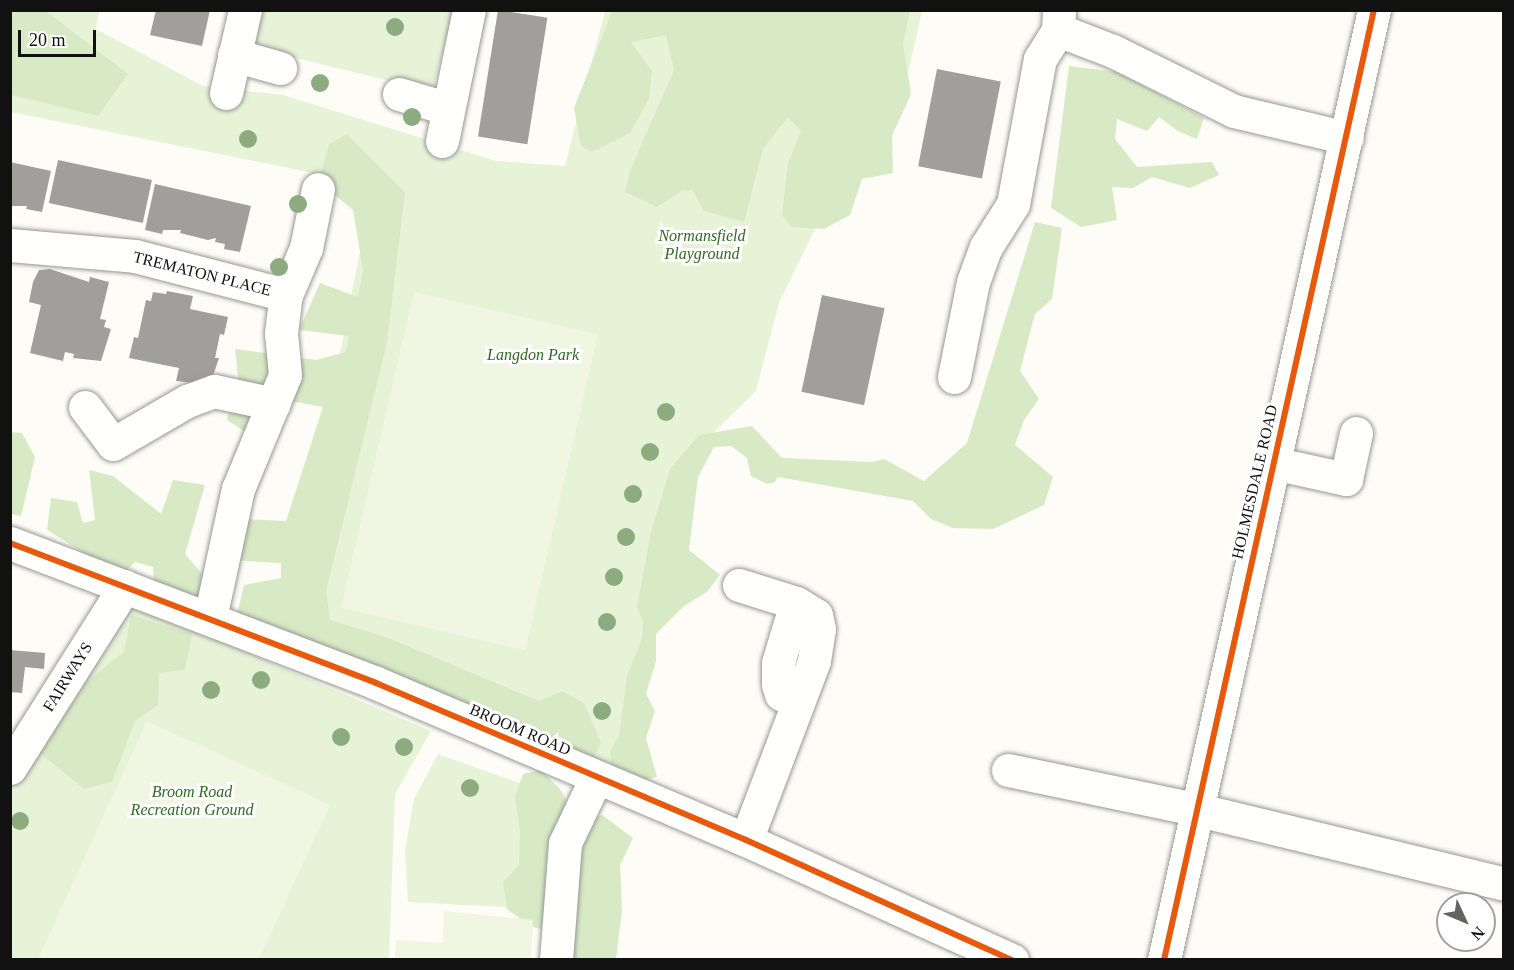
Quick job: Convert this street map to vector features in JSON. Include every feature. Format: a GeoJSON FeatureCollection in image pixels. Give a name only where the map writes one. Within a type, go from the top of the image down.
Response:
{"type":"FeatureCollection","features":[{"type":"Feature","properties":{"kind":"street"},"geometry":{"type":"LineString","coordinates":[[226,93],[244,10]]}},
{"type":"Feature","properties":{"kind":"street"},"geometry":{"type":"LineString","coordinates":[[442,141],[446,108],[469,10]]}},
{"type":"Feature","properties":{"kind":"street","name":"HOLMESDALE ROAD"},"geometry":{"type":"LineString","coordinates":[[1164,960],[1195,809],[1374,10]]}},
{"type":"Feature","properties":{"kind":"street"},"geometry":{"type":"LineString","coordinates":[[954,377],[972,282],[986,247],[1012,204],[1040,59],[1058,20],[1113,51],[1234,111],[1347,138]]}},
{"type":"Feature","properties":{"kind":"street"},"geometry":{"type":"LineString","coordinates":[[234,55],[280,68]]}},
{"type":"Feature","properties":{"kind":"street"},"geometry":{"type":"LineString","coordinates":[[399,94],[446,108]]}},
{"type":"Feature","properties":{"kind":"street","name":"TREMATON PLACE"},"geometry":{"type":"LineString","coordinates":[[210,618],[238,489],[285,375],[281,333],[286,295],[306,248],[318,189]]}},
{"type":"Feature","properties":{"kind":"street","name":"TREMATON PLACE"},"geometry":{"type":"LineString","coordinates":[[12,251],[135,256],[286,295]]}},
{"type":"Feature","properties":{"kind":"street"},"geometry":{"type":"LineString","coordinates":[[85,407],[113,444],[187,401],[214,391],[274,404]]}},
{"type":"Feature","properties":{"kind":"street"},"geometry":{"type":"LineString","coordinates":[[1273,463],[1346,479],[1356,433]]}},
{"type":"Feature","properties":{"kind":"street","name":"BROOM ROAD"},"geometry":{"type":"LineString","coordinates":[[10,543],[376,683],[746,840],[1012,960]]}},
{"type":"Feature","properties":{"kind":"street"},"geometry":{"type":"LineString","coordinates":[[739,585],[796,603],[778,663],[778,684],[781,694],[798,702],[746,840]]}},
{"type":"Feature","properties":{"kind":"street","name":"FAIRWAYS"},"geometry":{"type":"LineString","coordinates":[[10,768],[125,586]]}},
{"type":"Feature","properties":{"kind":"street"},"geometry":{"type":"LineString","coordinates":[[1008,771],[1195,809],[1503,884]]}},
{"type":"Feature","properties":{"kind":"street"},"geometry":{"type":"LineString","coordinates":[[556,960],[565,843],[596,777]]}},
{"type":"Feature","properties":{"kind":"green space"},"geometry":{"type":"Polygon","coordinates":[[[11,10],[46,11],[128,74],[98,116],[11,95],[11,10]]]}},
{"type":"Feature","properties":{"kind":"green space","name":"Langdon Park"},"geometry":{"type":"Polygon","coordinates":[[[10,11],[99,11],[96,29],[203,86],[283,95],[496,161],[565,166],[605,11],[922,11],[901,104],[830,198],[779,303],[756,391],[698,448],[617,772],[278,615],[311,501],[373,185],[11,112],[10,11]]]}},
{"type":"Feature","properties":{"kind":"green space"},"geometry":{"type":"Polygon","coordinates":[[[253,11],[454,11],[434,84],[424,89],[258,49],[247,35],[253,11]]]}},
{"type":"Feature","properties":{"kind":"green space"},"geometry":{"type":"Polygon","coordinates":[[[612,11],[910,11],[903,44],[911,94],[892,136],[893,173],[862,179],[850,215],[824,229],[792,227],[782,215],[788,163],[801,131],[788,117],[763,149],[744,222],[704,211],[692,190],[682,191],[657,207],[625,192],[630,171],[674,70],[666,35],[631,42],[652,71],[649,99],[630,133],[592,152],[581,146],[574,108],[612,11]]]}},
{"type":"Feature","properties":{"kind":"green space"},"geometry":{"type":"Polygon","coordinates":[[[1069,66],[1118,72],[1204,118],[1197,139],[1178,131],[1159,117],[1147,131],[1117,119],[1115,139],[1137,167],[1212,162],[1219,175],[1190,188],[1152,177],[1133,188],[1112,187],[1117,220],[1081,227],[1051,208],[1069,66]]]}},
{"type":"Feature","properties":{"kind":"green space"},"geometry":{"type":"Polygon","coordinates":[[[347,134],[405,192],[387,343],[326,591],[330,620],[386,637],[539,701],[562,691],[584,703],[601,743],[591,764],[236,619],[244,585],[281,578],[281,563],[229,560],[243,519],[286,521],[323,407],[296,402],[270,410],[250,435],[227,420],[238,376],[235,349],[316,360],[346,352],[349,336],[299,330],[320,283],[358,297],[363,270],[353,210],[319,182],[329,144],[347,134]]]}},
{"type":"Feature","properties":{"kind":"green space"},"geometry":{"type":"Polygon","coordinates":[[[1035,222],[1062,228],[1052,299],[1035,314],[1020,371],[1039,399],[1024,420],[1015,445],[1053,477],[1044,505],[993,529],[953,528],[931,519],[913,501],[778,477],[775,482],[767,484],[751,476],[747,458],[731,446],[714,447],[698,477],[689,550],[720,575],[707,592],[684,606],[656,634],[656,661],[646,694],[655,711],[646,738],[657,777],[635,782],[612,772],[610,751],[619,736],[627,676],[642,638],[643,622],[637,607],[651,532],[670,469],[699,435],[752,426],[782,458],[872,462],[884,459],[924,481],[967,443],[1035,222]]]}},
{"type":"Feature","properties":{"kind":"green space"},"geometry":{"type":"Polygon","coordinates":[[[414,292],[598,335],[525,650],[341,608],[414,292]]]}},
{"type":"Feature","properties":{"kind":"green space"},"geometry":{"type":"Polygon","coordinates":[[[11,432],[22,433],[35,457],[21,516],[11,514],[11,432]]]}},
{"type":"Feature","properties":{"kind":"green space"},"geometry":{"type":"Polygon","coordinates":[[[89,470],[113,476],[161,514],[173,480],[205,485],[185,554],[210,583],[198,607],[155,589],[153,567],[135,562],[121,576],[47,530],[51,498],[77,502],[83,523],[95,520],[89,470]]]}},
{"type":"Feature","properties":{"kind":"green space","name":"Broom Road Recreation Ground"},"geometry":{"type":"Polygon","coordinates":[[[128,602],[431,731],[395,794],[389,959],[11,959],[10,791],[128,602]]]}},
{"type":"Feature","properties":{"kind":"green space"},"geometry":{"type":"Polygon","coordinates":[[[131,615],[192,634],[185,670],[159,673],[158,705],[135,721],[112,782],[84,789],[40,753],[86,682],[124,652],[131,615]]]}},
{"type":"Feature","properties":{"kind":"green space"},"geometry":{"type":"Polygon","coordinates":[[[147,721],[330,805],[259,959],[38,959],[147,721]]]}},
{"type":"Feature","properties":{"kind":"green space"},"geometry":{"type":"Polygon","coordinates":[[[438,754],[533,788],[523,908],[408,902],[405,850],[414,799],[438,754]]]}},
{"type":"Feature","properties":{"kind":"green space"},"geometry":{"type":"Polygon","coordinates":[[[541,770],[560,789],[580,824],[602,815],[633,838],[620,865],[622,911],[616,959],[562,959],[551,931],[532,927],[507,909],[503,882],[519,865],[520,831],[515,797],[523,774],[541,770]]]}},
{"type":"Feature","properties":{"kind":"green space"},"geometry":{"type":"Polygon","coordinates":[[[444,911],[533,920],[531,959],[395,959],[396,940],[443,943],[444,911]]]}},
{"type":"Feature","properties":{"kind":"building"},"geometry":{"type":"Polygon","coordinates":[[[156,10],[210,10],[202,46],[150,35],[156,10]]]}},
{"type":"Feature","properties":{"kind":"building"},"geometry":{"type":"Polygon","coordinates":[[[498,10],[547,18],[527,144],[478,136],[498,10]]]}},
{"type":"Feature","properties":{"kind":"building"},"geometry":{"type":"Polygon","coordinates":[[[937,69],[1001,81],[982,179],[918,166],[937,69]]]}},
{"type":"Feature","properties":{"kind":"building"},"geometry":{"type":"Polygon","coordinates":[[[58,160],[152,180],[143,223],[49,203],[58,160]]]}},
{"type":"Feature","properties":{"kind":"building"},"geometry":{"type":"Polygon","coordinates":[[[10,162],[51,171],[42,212],[26,209],[27,206],[10,206],[10,162]]]}},
{"type":"Feature","properties":{"kind":"building"},"geometry":{"type":"Polygon","coordinates":[[[155,184],[251,206],[240,252],[224,249],[225,244],[215,242],[216,238],[208,240],[180,233],[181,230],[163,230],[162,234],[145,230],[155,184]]]}},
{"type":"Feature","properties":{"kind":"building"},"geometry":{"type":"Polygon","coordinates":[[[50,269],[89,282],[90,277],[109,282],[100,319],[106,320],[104,327],[111,329],[101,361],[73,358],[74,354],[65,352],[63,361],[30,353],[41,305],[29,302],[33,282],[39,270],[50,269]]]}},
{"type":"Feature","properties":{"kind":"building"},"geometry":{"type":"Polygon","coordinates":[[[167,291],[193,296],[190,309],[228,317],[224,335],[220,334],[215,358],[219,358],[210,385],[176,381],[179,368],[129,358],[134,337],[138,338],[146,300],[151,301],[153,292],[166,294],[167,291]]]}},
{"type":"Feature","properties":{"kind":"building"},"geometry":{"type":"Polygon","coordinates":[[[822,295],[885,308],[864,405],[801,392],[822,295]]]}},
{"type":"Feature","properties":{"kind":"building"},"geometry":{"type":"Polygon","coordinates":[[[10,650],[45,653],[44,669],[25,667],[22,693],[10,692],[10,650]]]}},
{"type":"Feature","properties":{"kind":"cycle path"},"geometry":{"type":"LineString","coordinates":[[1164,960],[1374,10]]}},
{"type":"Feature","properties":{"kind":"cycle path"},"geometry":{"type":"LineString","coordinates":[[10,543],[376,683],[746,840],[1012,960]]}},
{"type":"Feature","properties":{"kind":"park label","name":"Normansfield Playground"},"geometry":{"type":"Point","coordinates":[702,245]}}]}
